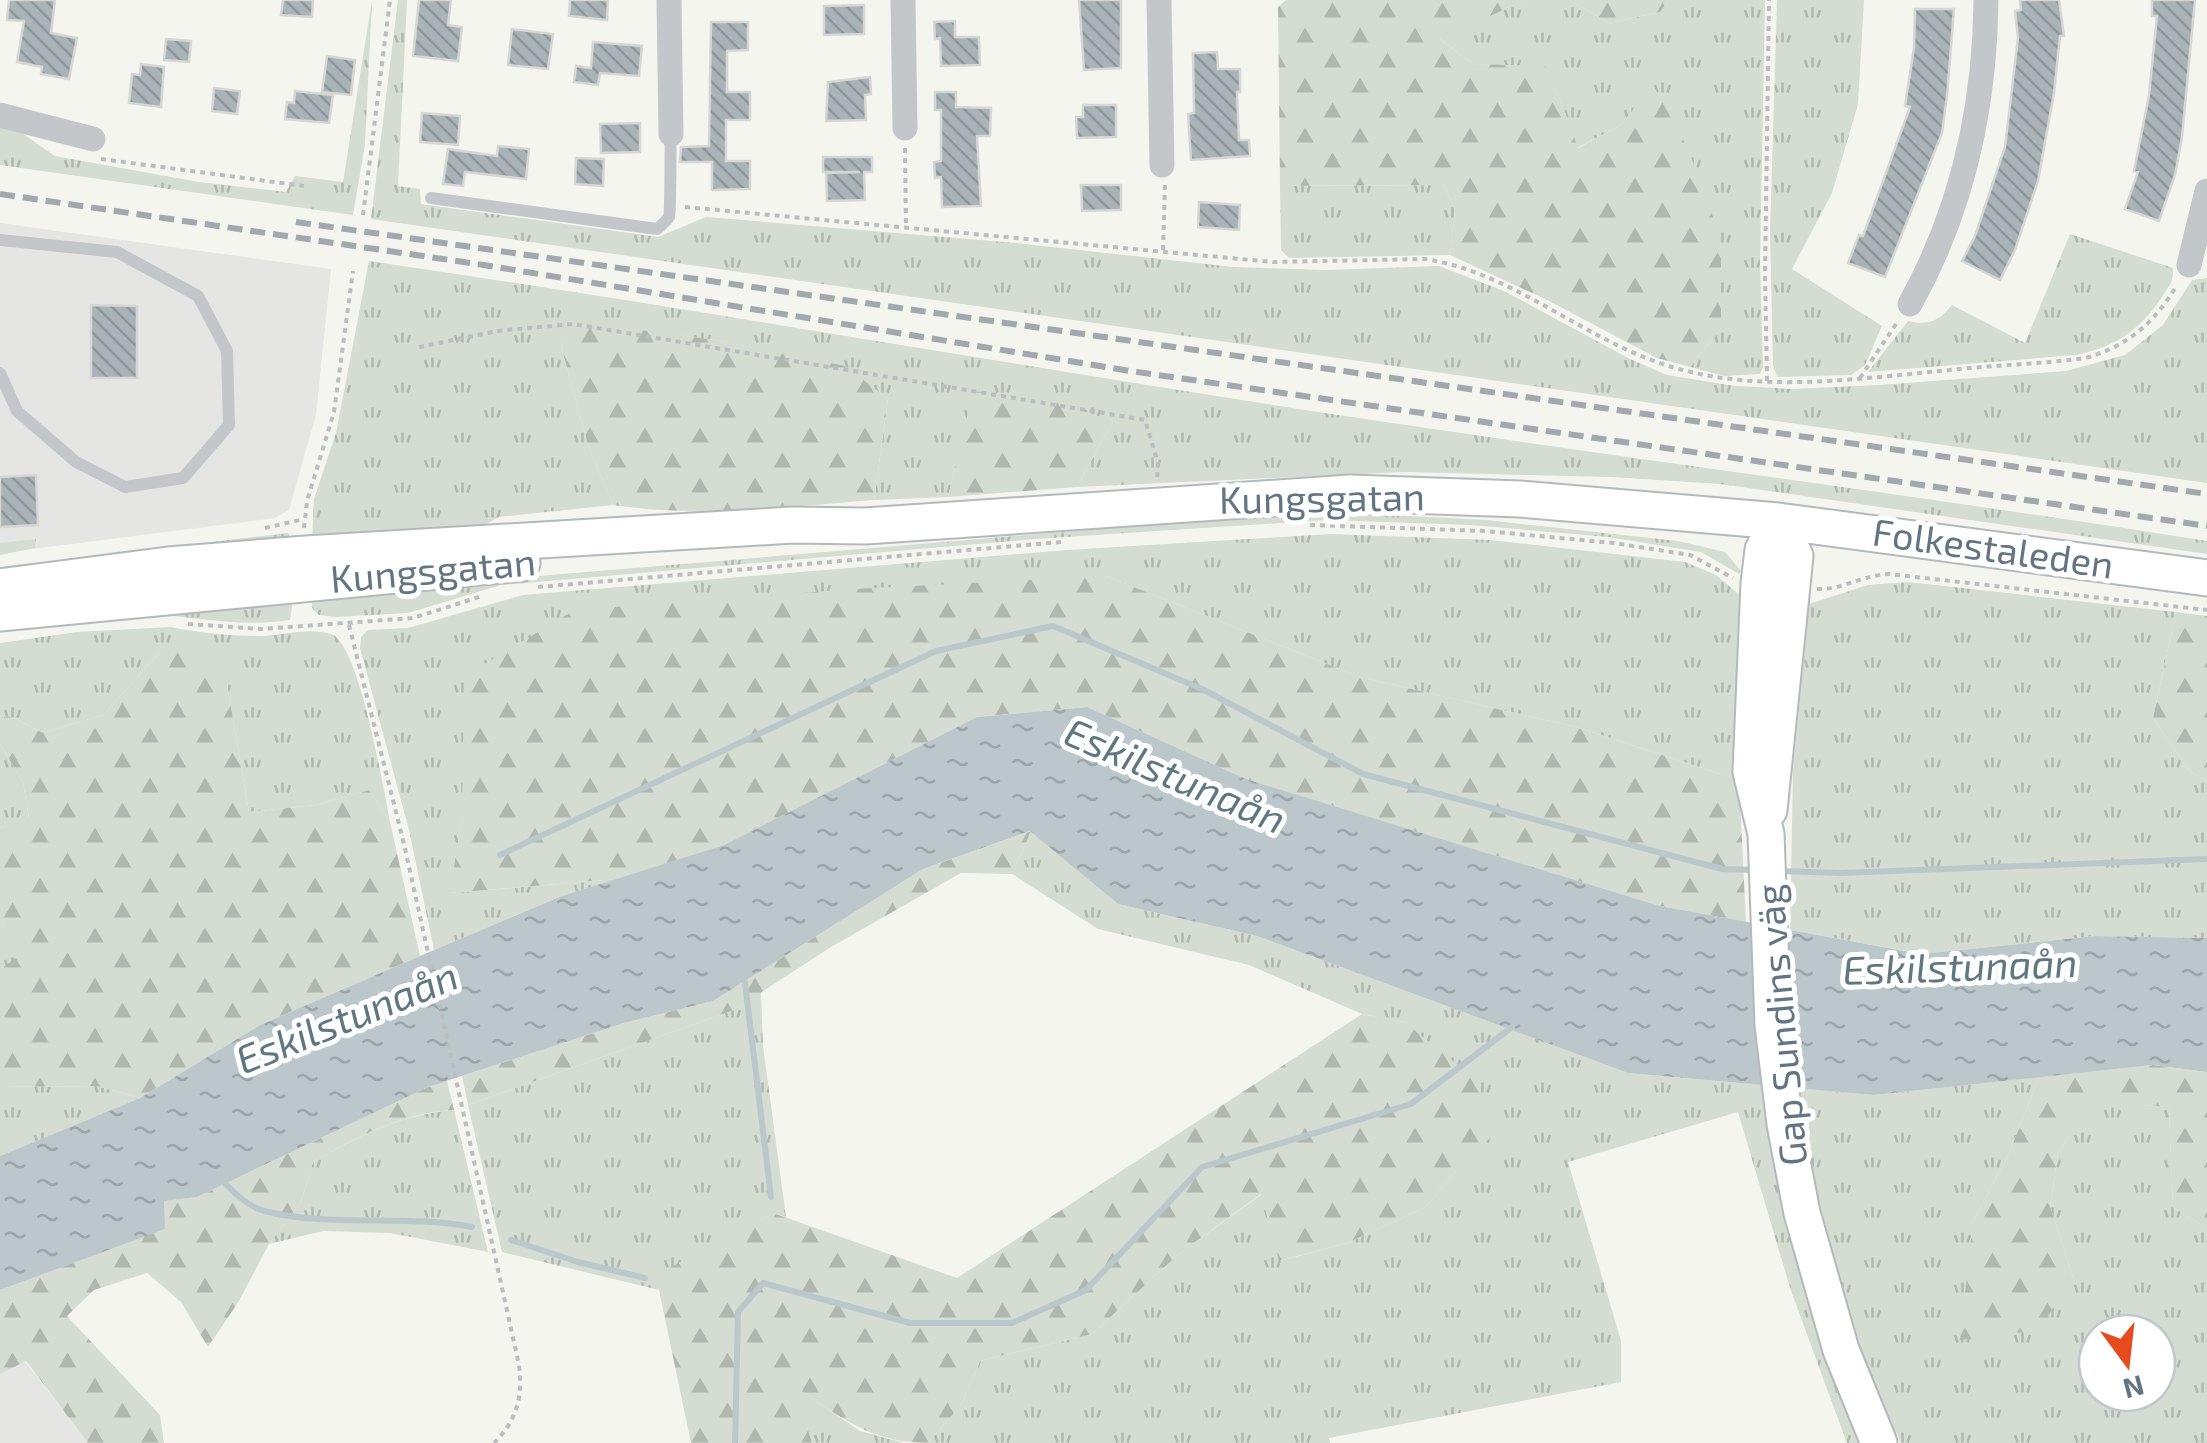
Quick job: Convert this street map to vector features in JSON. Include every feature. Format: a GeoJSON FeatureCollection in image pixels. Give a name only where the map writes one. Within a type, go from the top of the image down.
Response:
{"type":"FeatureCollection","features":[{"type":"Feature","properties":{"kind":"main road","name":"Kungsgatan"},"geometry":{"type":"LineString","coordinates":[[0,587],[168,565],[306,554],[774,526],[866,526],[1350,492],[1520,499],[1778,521]]}},
{"type":"Feature","properties":{"kind":"main road","name":"Folkestaleden"},"geometry":{"type":"LineString","coordinates":[[1778,521],[2207,578]]}},
{"type":"Feature","properties":{"kind":"main road","name":"Gap Sundins väg"},"geometry":{"type":"LineString","coordinates":[[1778,521],[1795,556],[1766,845],[1774,1025],[1785,1124],[1802,1213],[1830,1318],[1880,1443]]}},
{"type":"Feature","properties":{"kind":"main road","name":"Kungsgatan"},"geometry":{"type":"LineString","coordinates":[[0,614],[794,538],[866,526]]}},
{"type":"Feature","properties":{"kind":"street"},"geometry":{"type":"LineString","coordinates":[[669,0],[670,134]]}},
{"type":"Feature","properties":{"kind":"street"},"geometry":{"type":"LineString","coordinates":[[902,0],[905,128]]}},
{"type":"Feature","properties":{"kind":"street"},"geometry":{"type":"LineString","coordinates":[[1160,0],[1162,165]]}},
{"type":"Feature","properties":{"kind":"street"},"geometry":{"type":"LineString","coordinates":[[1910,304],[1943,235],[1970,153],[1979,106],[1986,0]]}},
{"type":"Feature","properties":{"kind":"street"},"geometry":{"type":"LineString","coordinates":[[0,115],[96,149]]}},
{"type":"Feature","properties":{"kind":"street"},"geometry":{"type":"LineString","coordinates":[[2188,264],[2207,191]]}},
{"type":"Feature","properties":{"kind":"lane"},"geometry":{"type":"LineString","coordinates":[[431,198],[658,230],[668,219],[670,205],[670,134]]}},
{"type":"Feature","properties":{"kind":"lane"},"geometry":{"type":"LineString","coordinates":[[0,240],[118,252],[198,296],[226,351],[228,424],[183,478],[124,487],[76,462],[16,411],[0,373]]}},
{"type":"Feature","properties":{"kind":"path"},"geometry":{"type":"LineString","coordinates":[[363,215],[390,0]]}},
{"type":"Feature","properties":{"kind":"path"},"geometry":{"type":"LineString","coordinates":[[1767,381],[1769,0]]}},
{"type":"Feature","properties":{"kind":"path"},"geometry":{"type":"LineString","coordinates":[[905,128],[906,227]]}},
{"type":"Feature","properties":{"kind":"path"},"geometry":{"type":"LineString","coordinates":[[96,149],[304,186]]}},
{"type":"Feature","properties":{"kind":"path"},"geometry":{"type":"LineString","coordinates":[[1162,165],[1166,192],[1163,252]]}},
{"type":"Feature","properties":{"kind":"path"},"geometry":{"type":"LineString","coordinates":[[670,205],[1273,262],[1448,262],[1504,284],[1652,360],[1709,377],[1767,381],[1860,378],[2057,362],[2099,354],[2137,334],[2152,320],[2188,264]]}},
{"type":"Feature","properties":{"kind":"path"},"geometry":{"type":"LineString","coordinates":[[306,554],[307,501],[334,412],[353,271]]}},
{"type":"Feature","properties":{"kind":"path"},"geometry":{"type":"LineString","coordinates":[[1860,378],[1910,304]]}},
{"type":"Feature","properties":{"kind":"path"},"geometry":{"type":"LineString","coordinates":[[419,347],[497,331],[573,324],[1145,420],[1158,463],[1157,505]]}},
{"type":"Feature","properties":{"kind":"path"},"geometry":{"type":"LineString","coordinates":[[1307,526],[1485,531],[1614,543],[1690,554],[1742,580]]}},
{"type":"Feature","properties":{"kind":"path"},"geometry":{"type":"LineString","coordinates":[[533,588],[1074,542]]}},
{"type":"Feature","properties":{"kind":"path"},"geometry":{"type":"LineString","coordinates":[[1810,588],[1830,589],[1860,578],[1889,574],[2207,610]]}},
{"type":"Feature","properties":{"kind":"path"},"geometry":{"type":"LineString","coordinates":[[174,622],[241,630],[349,624],[430,615],[490,594]]}},
{"type":"Feature","properties":{"kind":"path"},"geometry":{"type":"LineString","coordinates":[[349,624],[424,934],[521,1380],[515,1415],[494,1443]]}},
{"type":"Feature","properties":{"kind":"shaded area"},"geometry":{"type":"Polygon","coordinates":[[[0,223],[331,269],[316,415],[289,510],[275,518],[0,553],[0,223]]]}},
{"type":"Feature","properties":{"kind":"shaded area"},"geometry":{"type":"Polygon","coordinates":[[[25,1361],[88,1443],[0,1443],[0,1374],[25,1361]]]}},
{"type":"Feature","properties":{"kind":"green space"},"geometry":{"type":"Polygon","coordinates":[[[372,0],[365,144],[353,215],[0,165],[0,127],[23,134],[55,156],[199,182],[286,192],[295,176],[343,182],[372,0]]]}},
{"type":"Feature","properties":{"kind":"green space"},"geometry":{"type":"Polygon","coordinates":[[[398,0],[407,0],[398,186],[420,189],[421,204],[658,237],[706,217],[1016,243],[1233,267],[1327,270],[1439,266],[1504,291],[1667,375],[1735,386],[1792,389],[2066,371],[2125,355],[2163,325],[2192,280],[2207,278],[2207,483],[371,219],[398,0]]]}},
{"type":"Feature","properties":{"kind":"green space"},"geometry":{"type":"Polygon","coordinates":[[[1286,0],[1525,0],[1440,39],[1473,64],[1544,66],[1578,148],[1621,125],[1653,85],[1688,149],[1721,239],[1721,329],[1690,367],[1657,358],[1450,255],[1455,210],[1444,185],[1280,186],[1278,7],[1286,0]]]}},
{"type":"Feature","properties":{"kind":"green space"},"geometry":{"type":"Polygon","coordinates":[[[1525,0],[1569,0],[1609,23],[1660,12],[1669,0],[1765,0],[1760,374],[1724,376],[1690,367],[1721,329],[1653,86],[1621,125],[1577,148],[1544,67],[1473,64],[1439,38],[1525,0]]]}},
{"type":"Feature","properties":{"kind":"green space"},"geometry":{"type":"Polygon","coordinates":[[[1569,0],[1669,0],[1660,12],[1609,23],[1569,0]]]}},
{"type":"Feature","properties":{"kind":"green space"},"geometry":{"type":"Polygon","coordinates":[[[1777,0],[1864,0],[1858,104],[1832,193],[1792,269],[1882,326],[1865,365],[1851,375],[1777,377],[1773,365],[1770,233],[1777,0]]]}},
{"type":"Feature","properties":{"kind":"green space"},"geometry":{"type":"Polygon","coordinates":[[[1444,185],[1455,210],[1450,255],[1289,258],[1281,250],[1280,186],[1444,185]]]}},
{"type":"Feature","properties":{"kind":"green space"},"geometry":{"type":"Polygon","coordinates":[[[2070,234],[2173,268],[2172,280],[2162,297],[2145,319],[2125,335],[2076,355],[1868,372],[1908,321],[1933,321],[1952,305],[2025,343],[2070,234]]]}},
{"type":"Feature","properties":{"kind":"green space"},"geometry":{"type":"Polygon","coordinates":[[[369,261],[1273,405],[2207,541],[2207,554],[1720,484],[1612,477],[1404,472],[1077,487],[1113,421],[974,391],[948,497],[874,500],[888,399],[845,367],[715,340],[582,323],[561,346],[588,445],[613,505],[499,517],[467,534],[312,544],[314,499],[336,433],[369,261]]]}},
{"type":"Feature","properties":{"kind":"green space"},"geometry":{"type":"Polygon","coordinates":[[[582,322],[715,340],[845,366],[888,399],[874,500],[710,511],[613,505],[588,445],[561,346],[582,322]]]}},
{"type":"Feature","properties":{"kind":"green space"},"geometry":{"type":"Polygon","coordinates":[[[973,391],[1054,401],[1113,421],[1077,487],[948,497],[973,391]]]}},
{"type":"Feature","properties":{"kind":"green space"},"geometry":{"type":"Polygon","coordinates":[[[1373,514],[1486,520],[1678,541],[1725,552],[1741,571],[1739,574],[1701,552],[1608,537],[1471,525],[1327,520],[1035,539],[501,585],[408,613],[336,617],[319,615],[312,608],[312,595],[1219,519],[1373,514]]]}},
{"type":"Feature","properties":{"kind":"green space"},"geometry":{"type":"Polygon","coordinates":[[[288,533],[291,540],[0,576],[0,567],[288,533]]]}},
{"type":"Feature","properties":{"kind":"green space"},"geometry":{"type":"Polygon","coordinates":[[[1331,534],[1490,540],[1685,562],[1716,575],[1742,597],[1739,780],[1576,727],[1360,677],[1106,576],[462,816],[451,893],[617,879],[559,897],[434,950],[409,830],[360,648],[361,637],[368,630],[408,628],[523,595],[1067,550],[1331,534]]]}},
{"type":"Feature","properties":{"kind":"green space"},"geometry":{"type":"Polygon","coordinates":[[[36,539],[35,548],[0,555],[0,543],[36,539]]]}},
{"type":"Feature","properties":{"kind":"green space"},"geometry":{"type":"Polygon","coordinates":[[[1106,576],[1360,677],[1576,727],[1739,780],[1746,922],[1660,906],[1246,779],[1087,707],[977,717],[724,845],[617,879],[450,893],[462,816],[464,676],[575,610],[854,589],[1106,576]]]}},
{"type":"Feature","properties":{"kind":"green space"},"geometry":{"type":"Polygon","coordinates":[[[1908,582],[2176,612],[2153,718],[2190,772],[2207,780],[2207,938],[2096,936],[1922,954],[1790,930],[1793,770],[1809,604],[1868,585],[1908,582]]]}},
{"type":"Feature","properties":{"kind":"green space"},"geometry":{"type":"Polygon","coordinates":[[[294,592],[290,620],[233,622],[139,613],[294,592]]]}},
{"type":"Feature","properties":{"kind":"green space"},"geometry":{"type":"Polygon","coordinates":[[[2176,612],[2207,616],[2207,780],[2190,772],[2153,718],[2176,612]]]}},
{"type":"Feature","properties":{"kind":"green space"},"geometry":{"type":"Polygon","coordinates":[[[170,627],[250,636],[314,631],[331,634],[341,643],[360,689],[390,822],[369,790],[315,805],[249,812],[227,684],[161,651],[103,715],[43,733],[12,717],[0,716],[0,643],[77,632],[170,627]]]}},
{"type":"Feature","properties":{"kind":"green space"},"geometry":{"type":"Polygon","coordinates":[[[161,651],[206,651],[227,684],[249,812],[315,805],[369,790],[390,822],[420,956],[260,1025],[140,1098],[97,1086],[0,1087],[0,970],[18,956],[0,917],[0,828],[29,818],[23,782],[0,744],[0,716],[12,717],[43,733],[103,715],[161,651]]]}},
{"type":"Feature","properties":{"kind":"green space"},"geometry":{"type":"Polygon","coordinates":[[[0,744],[23,782],[29,819],[0,828],[0,744]]]}},
{"type":"Feature","properties":{"kind":"green space"},"geometry":{"type":"Polygon","coordinates":[[[1031,831],[1118,904],[1257,936],[1628,1073],[1764,1085],[1814,1311],[1861,1443],[1847,1443],[1791,1291],[1738,1112],[1568,1162],[1621,1341],[1621,1382],[1329,1438],[1330,1443],[928,1443],[961,1405],[980,1361],[1092,1334],[1180,1253],[1262,1194],[1280,1261],[1347,1243],[1426,1207],[1456,1171],[1404,1022],[1362,1014],[1249,965],[1098,929],[1012,874],[1031,831]]]}},
{"type":"Feature","properties":{"kind":"green space"},"geometry":{"type":"Polygon","coordinates":[[[1031,831],[1012,874],[961,873],[831,947],[734,1010],[468,1105],[462,1076],[624,1023],[713,1001],[923,869],[1031,831]]]}},
{"type":"Feature","properties":{"kind":"green space"},"geometry":{"type":"Polygon","coordinates":[[[0,917],[19,957],[0,970],[0,917]]]}},
{"type":"Feature","properties":{"kind":"green space"},"geometry":{"type":"Polygon","coordinates":[[[761,992],[763,1046],[786,1217],[773,1213],[653,1278],[659,1290],[502,1252],[468,1105],[734,1010],[761,992]]]}},
{"type":"Feature","properties":{"kind":"green space"},"geometry":{"type":"Polygon","coordinates":[[[1362,1014],[1404,1022],[1478,1081],[1493,1135],[1426,1207],[1347,1243],[1279,1261],[1261,1194],[1180,1253],[1092,1334],[980,1361],[961,1405],[928,1443],[873,1433],[795,1387],[812,1443],[691,1443],[659,1290],[652,1277],[773,1213],[957,1278],[1362,1014]]]}},
{"type":"Feature","properties":{"kind":"green space"},"geometry":{"type":"Polygon","coordinates":[[[2153,1065],[2207,1072],[2207,1229],[2173,1207],[2169,1107],[2091,1102],[2058,1154],[2050,1206],[2073,1277],[2039,1330],[1960,1340],[1973,1222],[2009,1153],[2039,1077],[2153,1065]]]}},
{"type":"Feature","properties":{"kind":"green space"},"geometry":{"type":"Polygon","coordinates":[[[2039,1077],[2009,1153],[1973,1222],[2073,1277],[2050,1206],[2058,1154],[2091,1101],[2169,1107],[2173,1207],[2207,1229],[2207,1443],[1901,1443],[1838,1281],[1819,1208],[1798,1088],[1874,1095],[2039,1077]]]}},
{"type":"Feature","properties":{"kind":"green space"},"geometry":{"type":"Polygon","coordinates":[[[447,1080],[454,1110],[398,1121],[313,1162],[301,1202],[269,1244],[239,1301],[208,1347],[181,1302],[147,1273],[94,1290],[67,1316],[160,1415],[164,1443],[88,1443],[26,1361],[0,1374],[0,1290],[164,1229],[163,1201],[197,1197],[447,1080]]]}},
{"type":"Feature","properties":{"kind":"green space"},"geometry":{"type":"Polygon","coordinates":[[[97,1086],[140,1098],[0,1156],[0,1087],[97,1086]]]}},
{"type":"Feature","properties":{"kind":"green space"},"geometry":{"type":"Polygon","coordinates":[[[454,1110],[488,1252],[390,1233],[323,1231],[269,1244],[301,1202],[313,1162],[380,1128],[415,1116],[454,1110]]]}},
{"type":"Feature","properties":{"kind":"green space"},"geometry":{"type":"Polygon","coordinates":[[[794,1386],[860,1431],[904,1443],[812,1443],[794,1386]]]}},
{"type":"Feature","properties":{"kind":"water","name":"Eskilstunaån"},"geometry":{"type":"Polygon","coordinates":[[[1087,707],[1246,779],[1660,906],[1921,954],[2096,936],[2207,938],[2207,1072],[2153,1065],[1874,1095],[1628,1073],[1257,936],[1118,904],[1030,831],[923,869],[713,1001],[624,1023],[428,1087],[197,1197],[164,1201],[165,1229],[0,1290],[0,1156],[140,1098],[260,1025],[420,956],[559,897],[724,845],[977,717],[1087,707]]]}},
{"type":"Feature","properties":{"kind":"building"},"geometry":{"type":"Polygon","coordinates":[[[9,0],[55,0],[51,33],[77,38],[69,79],[41,74],[42,67],[17,62],[24,21],[7,20],[9,0]]]}},
{"type":"Feature","properties":{"kind":"building"},"geometry":{"type":"Polygon","coordinates":[[[283,0],[313,0],[312,17],[281,15],[283,0]]]}},
{"type":"Feature","properties":{"kind":"building"},"geometry":{"type":"Polygon","coordinates":[[[419,0],[451,0],[448,25],[462,27],[458,61],[413,56],[419,0]]]}},
{"type":"Feature","properties":{"kind":"building"},"geometry":{"type":"Polygon","coordinates":[[[570,0],[608,0],[607,20],[569,16],[570,0]]]}},
{"type":"Feature","properties":{"kind":"building"},"geometry":{"type":"Polygon","coordinates":[[[1079,0],[1121,0],[1121,68],[1084,70],[1079,0]]]}},
{"type":"Feature","properties":{"kind":"building"},"geometry":{"type":"Polygon","coordinates":[[[2020,0],[2059,0],[2064,36],[2060,36],[2038,181],[2015,250],[2000,280],[1962,261],[1975,236],[2005,147],[2018,38],[2015,11],[2021,10],[2020,0]]]}},
{"type":"Feature","properties":{"kind":"building"},"geometry":{"type":"Polygon","coordinates":[[[2152,0],[2195,0],[2182,137],[2175,175],[2159,221],[2125,209],[2138,172],[2134,171],[2149,95],[2157,16],[2152,16],[2152,0]]]}},
{"type":"Feature","properties":{"kind":"building"},"geometry":{"type":"Polygon","coordinates":[[[864,5],[864,34],[824,35],[824,6],[864,5]]]}},
{"type":"Feature","properties":{"kind":"building"},"geometry":{"type":"Polygon","coordinates":[[[1915,9],[1954,9],[1947,96],[1942,133],[1885,277],[1848,263],[1859,235],[1863,236],[1910,107],[1905,106],[1914,48],[1915,9]]]}},
{"type":"Feature","properties":{"kind":"building"},"geometry":{"type":"Polygon","coordinates":[[[955,21],[955,37],[979,37],[980,65],[941,66],[940,38],[935,39],[934,22],[955,21]]]}},
{"type":"Feature","properties":{"kind":"building"},"geometry":{"type":"Polygon","coordinates":[[[711,22],[748,22],[748,50],[727,51],[727,92],[750,92],[750,120],[726,120],[726,161],[750,161],[750,189],[712,190],[712,162],[680,162],[681,147],[709,146],[711,22]]]}},
{"type":"Feature","properties":{"kind":"building"},"geometry":{"type":"Polygon","coordinates":[[[512,29],[553,34],[548,69],[508,65],[512,29]]]}},
{"type":"Feature","properties":{"kind":"building"},"geometry":{"type":"Polygon","coordinates":[[[166,39],[191,41],[189,62],[164,60],[166,39]]]}},
{"type":"Feature","properties":{"kind":"building"},"geometry":{"type":"Polygon","coordinates":[[[593,42],[642,46],[639,76],[600,73],[598,85],[574,82],[576,66],[591,68],[593,42]]]}},
{"type":"Feature","properties":{"kind":"building"},"geometry":{"type":"Polygon","coordinates":[[[1217,52],[1218,69],[1240,69],[1239,140],[1249,140],[1250,156],[1191,160],[1188,114],[1194,113],[1193,53],[1217,52]]]}},
{"type":"Feature","properties":{"kind":"building"},"geometry":{"type":"Polygon","coordinates":[[[327,56],[355,60],[351,95],[322,92],[327,56]]]}},
{"type":"Feature","properties":{"kind":"building"},"geometry":{"type":"Polygon","coordinates":[[[141,64],[164,67],[161,107],[129,103],[132,74],[140,75],[141,64]]]}},
{"type":"Feature","properties":{"kind":"building"},"geometry":{"type":"Polygon","coordinates":[[[870,77],[871,94],[865,95],[866,120],[826,121],[828,82],[870,77]]]}},
{"type":"Feature","properties":{"kind":"building"},"geometry":{"type":"Polygon","coordinates":[[[214,88],[240,91],[237,114],[212,111],[214,88]]]}},
{"type":"Feature","properties":{"kind":"building"},"geometry":{"type":"Polygon","coordinates":[[[295,91],[333,95],[329,123],[285,119],[287,102],[294,103],[295,91]]]}},
{"type":"Feature","properties":{"kind":"building"},"geometry":{"type":"Polygon","coordinates":[[[935,92],[956,92],[956,107],[991,108],[990,136],[977,136],[981,206],[942,207],[941,177],[935,178],[934,162],[941,161],[941,110],[935,110],[935,92]]]}},
{"type":"Feature","properties":{"kind":"building"},"geometry":{"type":"Polygon","coordinates":[[[1083,105],[1116,105],[1116,137],[1077,138],[1076,117],[1083,117],[1083,105]]]}},
{"type":"Feature","properties":{"kind":"building"},"geometry":{"type":"Polygon","coordinates":[[[422,113],[460,116],[458,145],[420,142],[422,113]]]}},
{"type":"Feature","properties":{"kind":"building"},"geometry":{"type":"Polygon","coordinates":[[[640,123],[640,152],[601,153],[600,124],[640,123]]]}},
{"type":"Feature","properties":{"kind":"building"},"geometry":{"type":"Polygon","coordinates":[[[498,146],[529,149],[526,179],[465,172],[463,186],[443,184],[448,149],[497,156],[498,146]]]}},
{"type":"Feature","properties":{"kind":"building"},"geometry":{"type":"Polygon","coordinates":[[[823,157],[872,157],[872,172],[864,172],[865,200],[827,201],[826,173],[860,172],[823,172],[823,157]]]}},
{"type":"Feature","properties":{"kind":"building"},"geometry":{"type":"Polygon","coordinates":[[[576,158],[604,159],[603,186],[575,184],[576,158]]]}},
{"type":"Feature","properties":{"kind":"building"},"geometry":{"type":"Polygon","coordinates":[[[1081,185],[1121,185],[1121,210],[1082,211],[1081,185]]]}},
{"type":"Feature","properties":{"kind":"building"},"geometry":{"type":"Polygon","coordinates":[[[1199,202],[1240,205],[1239,230],[1198,227],[1199,202]]]}},
{"type":"Feature","properties":{"kind":"building"},"geometry":{"type":"Polygon","coordinates":[[[91,305],[137,306],[137,378],[91,378],[91,305]]]}},
{"type":"Feature","properties":{"kind":"building"},"geometry":{"type":"Polygon","coordinates":[[[36,475],[38,525],[0,527],[0,477],[36,475]]]}},
{"type":"Feature","properties":{"kind":"waterway"},"geometry":{"type":"LineString","coordinates":[[500,855],[936,651],[1053,626],[1202,689],[1363,774],[1722,869],[1755,870]]}},
{"type":"Feature","properties":{"kind":"waterway"},"geometry":{"type":"LineString","coordinates":[[1777,871],[1841,873],[2207,859]]}},
{"type":"Feature","properties":{"kind":"waterway"},"geometry":{"type":"LineString","coordinates":[[744,975],[771,1197]]}},
{"type":"Feature","properties":{"kind":"waterway"},"geometry":{"type":"LineString","coordinates":[[735,1443],[738,1312],[763,1283],[910,1323],[1012,1323],[1086,1290],[1202,1167],[1411,1104],[1512,1027]]}},
{"type":"Feature","properties":{"kind":"waterway"},"geometry":{"type":"LineString","coordinates":[[221,1179],[252,1206],[289,1216],[472,1227]]}},
{"type":"Feature","properties":{"kind":"waterway"},"geometry":{"type":"LineString","coordinates":[[511,1240],[645,1278]]}},
{"type":"Feature","properties":{"kind":"railway"},"geometry":{"type":"LineString","coordinates":[[0,194],[484,265],[1130,371],[2207,526]]}},
{"type":"Feature","properties":{"kind":"railway"},"geometry":{"type":"LineString","coordinates":[[296,222],[2207,494]]}}]}
